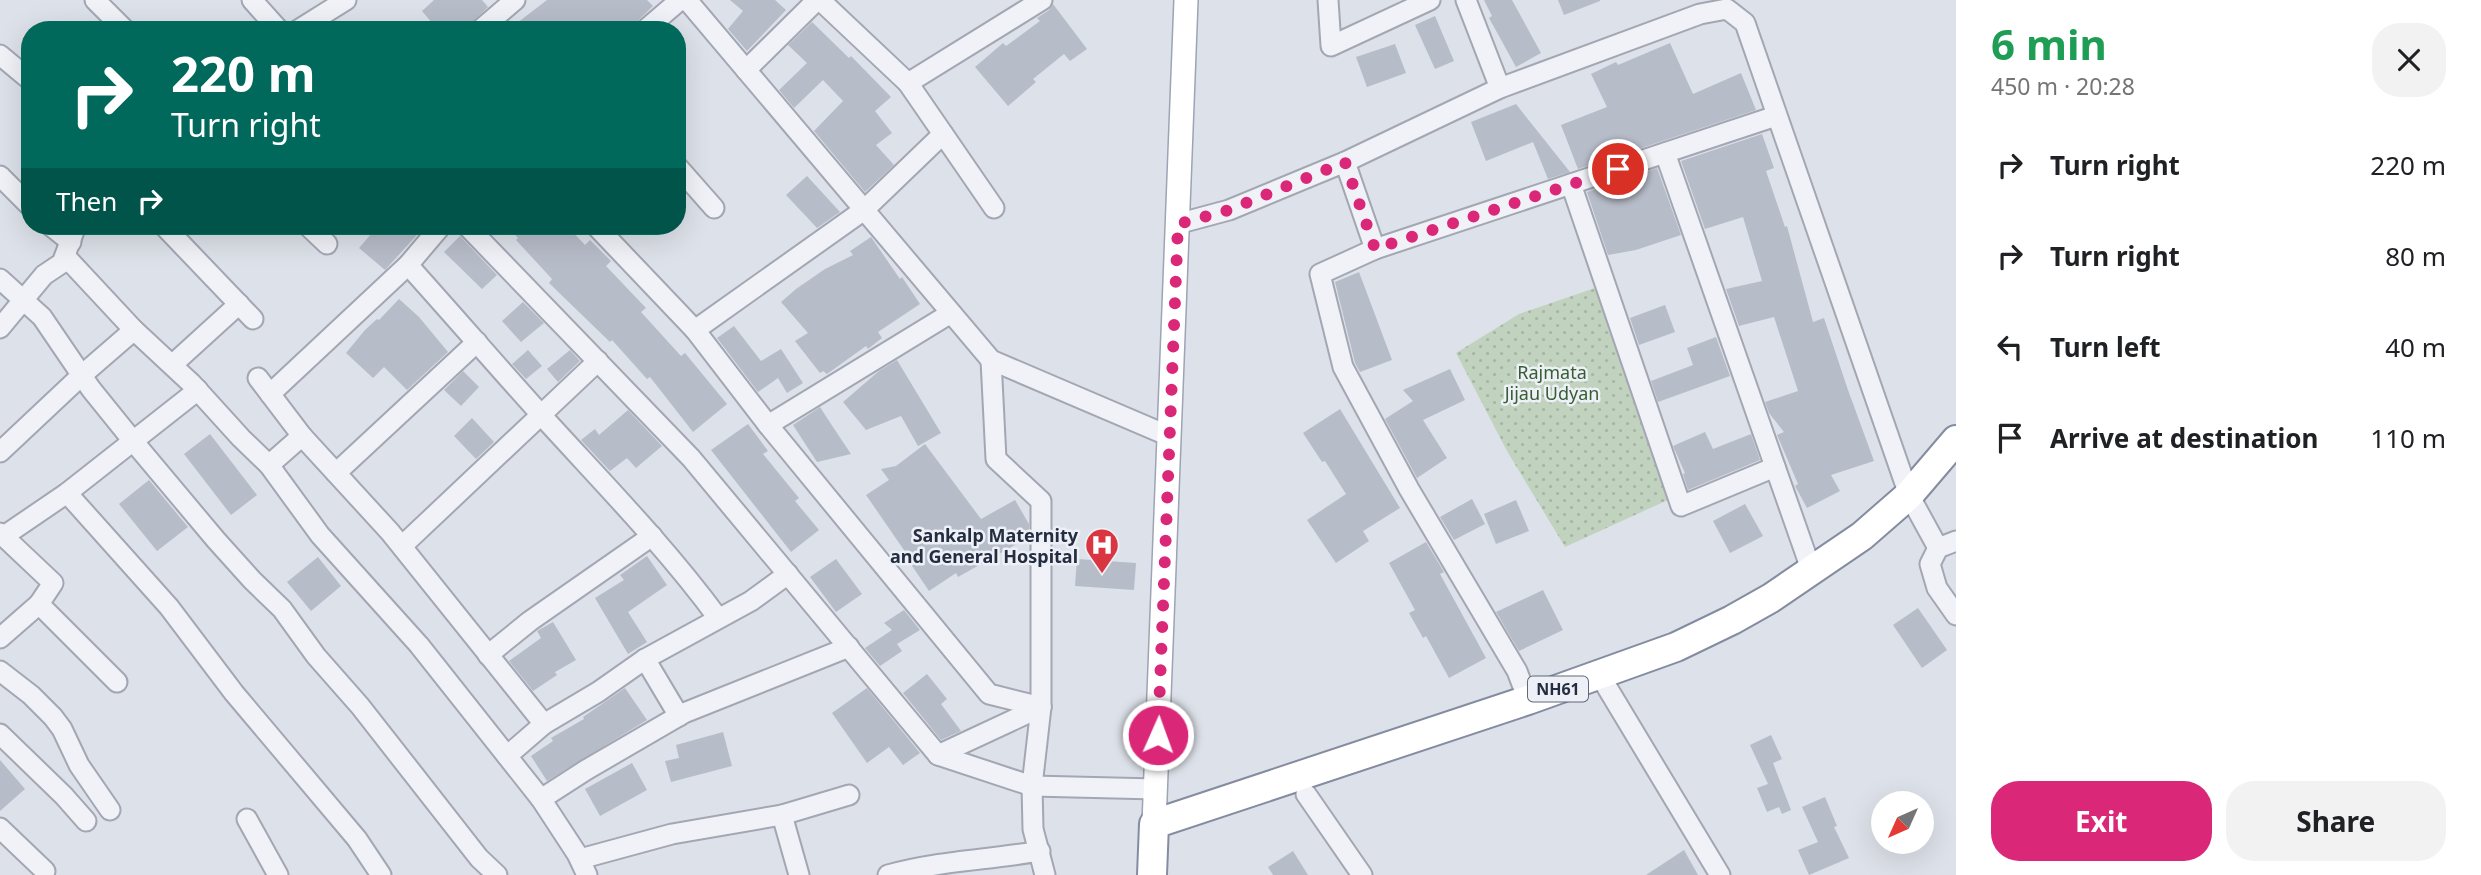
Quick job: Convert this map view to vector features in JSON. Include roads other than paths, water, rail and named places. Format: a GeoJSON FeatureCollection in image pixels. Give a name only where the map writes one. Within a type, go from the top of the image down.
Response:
{"type":"FeatureCollection","features":[{"type":"Feature","properties":{"kind":"highway","name":"NH61"},"geometry":{"type":"LineString","coordinates":[[1154,824],[1528,700],[1676,646],[1732,620],[1812,572],[1861,536],[1909,495],[1956,440]]}},
{"type":"Feature","properties":{"kind":"highway"},"geometry":{"type":"LineString","coordinates":[[1152,875],[1154,824]]}},
{"type":"Feature","properties":{"kind":"main road"},"geometry":{"type":"LineString","coordinates":[[1154,824],[1186,0]]}},
{"type":"Feature","properties":{"kind":"street"},"geometry":{"type":"LineString","coordinates":[[252,0],[268,21]]}},
{"type":"Feature","properties":{"kind":"street"},"geometry":{"type":"LineString","coordinates":[[312,21],[346,0]]}},
{"type":"Feature","properties":{"kind":"street"},"geometry":{"type":"LineString","coordinates":[[490,21],[515,0]]}},
{"type":"Feature","properties":{"kind":"street"},"geometry":{"type":"LineString","coordinates":[[656,21],[680,0]]}},
{"type":"Feature","properties":{"kind":"street"},"geometry":{"type":"LineString","coordinates":[[687,0],[991,360],[1169,436]]}},
{"type":"Feature","properties":{"kind":"street"},"geometry":{"type":"LineString","coordinates":[[746,70],[818,0],[908,83],[994,208]]}},
{"type":"Feature","properties":{"kind":"street"},"geometry":{"type":"LineString","coordinates":[[908,83],[1042,0]]}},
{"type":"Feature","properties":{"kind":"street"},"geometry":{"type":"LineString","coordinates":[[1328,0],[1331,46],[1430,0]]}},
{"type":"Feature","properties":{"kind":"street"},"geometry":{"type":"LineString","coordinates":[[1466,0],[1500,88]]}},
{"type":"Feature","properties":{"kind":"street"},"geometry":{"type":"LineString","coordinates":[[98,1],[117,21]]}},
{"type":"Feature","properties":{"kind":"street"},"geometry":{"type":"LineString","coordinates":[[1178,224],[1229,210],[1345,162],[1500,88],[1700,14],[1727,9],[1745,23],[1909,495],[1947,544],[1930,564],[1937,588],[1956,615]]}},
{"type":"Feature","properties":{"kind":"street"},"geometry":{"type":"LineString","coordinates":[[0,55],[21,72]]}},
{"type":"Feature","properties":{"kind":"street"},"geometry":{"type":"LineString","coordinates":[[1528,700],[1517,671],[1409,489],[1343,367],[1320,274],[1375,249],[1776,116]]}},
{"type":"Feature","properties":{"kind":"street"},"geometry":{"type":"LineString","coordinates":[[695,330],[864,210],[943,134]]}},
{"type":"Feature","properties":{"kind":"street"},"geometry":{"type":"LineString","coordinates":[[1665,153],[1812,572]]}},
{"type":"Feature","properties":{"kind":"street"},"geometry":{"type":"LineString","coordinates":[[1345,162],[1375,249]]}},
{"type":"Feature","properties":{"kind":"street"},"geometry":{"type":"LineString","coordinates":[[0,176],[21,197]]}},
{"type":"Feature","properties":{"kind":"street"},"geometry":{"type":"LineString","coordinates":[[686,176],[715,208]]}},
{"type":"Feature","properties":{"kind":"street"},"geometry":{"type":"LineString","coordinates":[[1571,184],[1681,506],[1775,467]]}},
{"type":"Feature","properties":{"kind":"street"},"geometry":{"type":"LineString","coordinates":[[173,235],[253,319]]}},
{"type":"Feature","properties":{"kind":"street"},"geometry":{"type":"LineString","coordinates":[[318,235],[327,244]]}},
{"type":"Feature","properties":{"kind":"street"},"geometry":{"type":"LineString","coordinates":[[270,394],[408,265],[433,235]]}},
{"type":"Feature","properties":{"kind":"street"},"geometry":{"type":"LineString","coordinates":[[476,235],[691,458],[938,755],[1032,786],[1156,789]]}},
{"type":"Feature","properties":{"kind":"street"},"geometry":{"type":"LineString","coordinates":[[605,235],[695,330],[768,425],[989,694],[1041,707]]}},
{"type":"Feature","properties":{"kind":"street"},"geometry":{"type":"LineString","coordinates":[[0,328],[44,275],[62,263],[71,241]]}},
{"type":"Feature","properties":{"kind":"street"},"geometry":{"type":"LineString","coordinates":[[71,241],[134,330],[198,390],[269,465],[320,536],[419,645],[541,799],[583,867],[672,834],[782,815],[849,795]]}},
{"type":"Feature","properties":{"kind":"street"},"geometry":{"type":"LineString","coordinates":[[408,265],[652,536],[718,618]]}},
{"type":"Feature","properties":{"kind":"street"},"geometry":{"type":"LineString","coordinates":[[0,279],[42,317],[133,441],[216,540],[282,609],[316,656],[360,706],[479,858],[497,875]]}},
{"type":"Feature","properties":{"kind":"street"},"geometry":{"type":"LineString","coordinates":[[172,365],[239,304]]}},
{"type":"Feature","properties":{"kind":"street"},"geometry":{"type":"LineString","coordinates":[[768,425],[951,313]]}},
{"type":"Feature","properties":{"kind":"street"},"geometry":{"type":"LineString","coordinates":[[0,452],[134,330]]}},
{"type":"Feature","properties":{"kind":"street"},"geometry":{"type":"LineString","coordinates":[[336,473],[477,342]]}},
{"type":"Feature","properties":{"kind":"street"},"geometry":{"type":"LineString","coordinates":[[991,360],[996,459],[1041,500],[1041,707],[1032,786],[1033,829],[1045,875]]}},
{"type":"Feature","properties":{"kind":"street"},"geometry":{"type":"LineString","coordinates":[[402,546],[598,361]]}},
{"type":"Feature","properties":{"kind":"street"},"geometry":{"type":"LineString","coordinates":[[258,378],[302,436],[402,546],[544,724]]}},
{"type":"Feature","properties":{"kind":"street"},"geometry":{"type":"LineString","coordinates":[[2,633],[39,604],[53,583],[2,534],[66,493],[198,390]]}},
{"type":"Feature","properties":{"kind":"street"},"geometry":{"type":"LineString","coordinates":[[269,465],[302,436]]}},
{"type":"Feature","properties":{"kind":"street"},"geometry":{"type":"LineString","coordinates":[[66,493],[169,607],[234,693],[357,839],[381,875]]}},
{"type":"Feature","properties":{"kind":"street"},"geometry":{"type":"LineString","coordinates":[[488,655],[530,621],[652,536]]}},
{"type":"Feature","properties":{"kind":"street"},"geometry":{"type":"LineString","coordinates":[[507,756],[544,724],[598,692],[645,659],[751,601],[788,574]]}},
{"type":"Feature","properties":{"kind":"street"},"geometry":{"type":"LineString","coordinates":[[39,604],[117,682]]}},
{"type":"Feature","properties":{"kind":"street"},"geometry":{"type":"LineString","coordinates":[[541,799],[679,716],[849,647]]}},
{"type":"Feature","properties":{"kind":"street"},"geometry":{"type":"LineString","coordinates":[[645,659],[679,716]]}},
{"type":"Feature","properties":{"kind":"street"},"geometry":{"type":"LineString","coordinates":[[0,671],[31,695],[53,717],[62,729],[79,765],[110,810]]}},
{"type":"Feature","properties":{"kind":"street"},"geometry":{"type":"LineString","coordinates":[[1599,674],[1720,875]]}},
{"type":"Feature","properties":{"kind":"street"},"geometry":{"type":"LineString","coordinates":[[938,755],[1041,707]]}},
{"type":"Feature","properties":{"kind":"street"},"geometry":{"type":"LineString","coordinates":[[0,734],[86,821]]}},
{"type":"Feature","properties":{"kind":"street"},"geometry":{"type":"LineString","coordinates":[[1307,794],[1362,875]]}},
{"type":"Feature","properties":{"kind":"street"},"geometry":{"type":"LineString","coordinates":[[782,815],[799,875]]}},
{"type":"Feature","properties":{"kind":"street"},"geometry":{"type":"LineString","coordinates":[[247,819],[278,875]]}},
{"type":"Feature","properties":{"kind":"street"},"geometry":{"type":"LineString","coordinates":[[0,828],[46,871]]}},
{"type":"Feature","properties":{"kind":"street"},"geometry":{"type":"LineString","coordinates":[[888,875],[923,865],[972,868],[1040,852]]}},
{"type":"Feature","properties":{"kind":"place","name":"Sankalp Maternity and General Hospital"},"geometry":{"type":"Point","coordinates":[1102,575]}},
{"type":"Feature","properties":{"kind":"park label","name":"Rajmata Jijau Udyan"},"geometry":{"type":"Point","coordinates":[1552,382]}}]}
